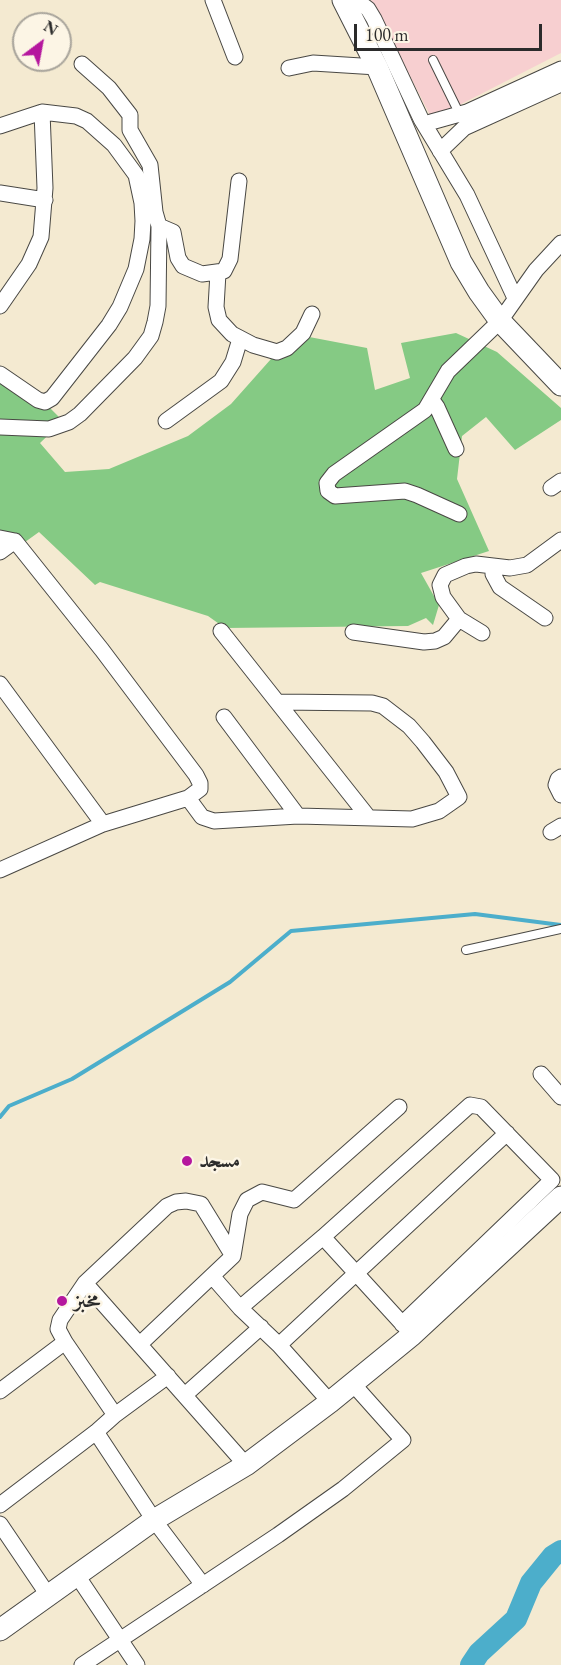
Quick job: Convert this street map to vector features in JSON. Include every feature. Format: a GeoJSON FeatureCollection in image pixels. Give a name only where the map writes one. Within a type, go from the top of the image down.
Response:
{"type":"FeatureCollection","features":[{"type":"Feature","properties":{"kind":"street"},"geometry":{"type":"LineString","coordinates":[[213,0],[235,57]]}},
{"type":"Feature","properties":{"kind":"street"},"geometry":{"type":"LineString","coordinates":[[515,298],[467,195],[424,124],[374,18],[360,3],[344,1],[377,67],[461,262],[500,321],[561,385]]}},
{"type":"Feature","properties":{"kind":"street"},"geometry":{"type":"LineString","coordinates":[[289,68],[313,63],[377,67]]}},
{"type":"Feature","properties":{"kind":"street"},"geometry":{"type":"LineString","coordinates":[[0,427],[49,429],[69,422],[96,398],[144,346],[156,322],[159,226],[155,212],[150,165],[130,130],[130,115],[109,88],[82,64]]}},
{"type":"Feature","properties":{"kind":"street"},"geometry":{"type":"LineString","coordinates":[[424,124],[460,115],[561,69]]}},
{"type":"Feature","properties":{"kind":"street"},"geometry":{"type":"LineString","coordinates":[[440,151],[464,128],[561,84]]}},
{"type":"Feature","properties":{"kind":"street"},"geometry":{"type":"LineString","coordinates":[[0,126],[42,112],[76,116],[87,121],[106,137],[128,162],[138,179],[142,202],[140,255],[131,286],[98,339],[52,398],[45,402],[38,400],[0,374]]}},
{"type":"Feature","properties":{"kind":"street"},"geometry":{"type":"LineString","coordinates":[[0,306],[36,250],[43,223],[45,200],[42,112]]}},
{"type":"Feature","properties":{"kind":"street"},"geometry":{"type":"LineString","coordinates":[[159,226],[173,232],[178,258],[183,266],[202,274],[218,273],[227,267],[230,260],[239,181]]}},
{"type":"Feature","properties":{"kind":"street"},"geometry":{"type":"LineString","coordinates":[[0,193],[45,200]]}},
{"type":"Feature","properties":{"kind":"street"},"geometry":{"type":"LineString","coordinates":[[459,514],[411,493],[400,491],[339,497],[331,494],[327,487],[328,480],[421,414],[432,400],[448,371],[500,321],[536,270],[561,243]]}},
{"type":"Feature","properties":{"kind":"street"},"geometry":{"type":"LineString","coordinates":[[218,273],[217,314],[223,326],[240,339],[253,345],[277,352],[287,348],[303,333],[312,314]]}},
{"type":"Feature","properties":{"kind":"street"},"geometry":{"type":"LineString","coordinates":[[166,421],[220,381],[232,362],[240,339]]}},
{"type":"Feature","properties":{"kind":"street"},"geometry":{"type":"LineString","coordinates":[[432,400],[456,449]]}},
{"type":"Feature","properties":{"kind":"street"},"geometry":{"type":"LineString","coordinates":[[0,552],[8,539],[102,650],[200,783],[200,789],[188,798],[103,824],[0,870]]}},
{"type":"Feature","properties":{"kind":"street"},"geometry":{"type":"LineString","coordinates":[[482,633],[459,619],[441,593],[442,579],[450,572],[476,564],[510,567],[526,565],[561,540]]}},
{"type":"Feature","properties":{"kind":"street"},"geometry":{"type":"LineString","coordinates":[[494,566],[493,574],[500,587],[545,618]]}},
{"type":"Feature","properties":{"kind":"street"},"geometry":{"type":"LineString","coordinates":[[353,632],[430,642],[444,637],[459,619]]}},
{"type":"Feature","properties":{"kind":"street"},"geometry":{"type":"LineString","coordinates":[[221,631],[369,818]]}},
{"type":"Feature","properties":{"kind":"street"},"geometry":{"type":"LineString","coordinates":[[0,684],[103,824]]}},
{"type":"Feature","properties":{"kind":"street"},"geometry":{"type":"LineString","coordinates":[[188,798],[199,814],[210,820],[298,816],[412,819],[426,816],[449,806],[458,798],[459,794],[446,772],[423,742],[383,706],[372,703],[279,702]]}},
{"type":"Feature","properties":{"kind":"street"},"geometry":{"type":"LineString","coordinates":[[224,717],[298,816]]}},
{"type":"Feature","properties":{"kind":"street"},"geometry":{"type":"LineString","coordinates":[[561,777],[556,785],[561,795]]}},
{"type":"Feature","properties":{"kind":"street"},"geometry":{"type":"LineString","coordinates":[[541,1074],[561,1097]]}},
{"type":"Feature","properties":{"kind":"street"},"geometry":{"type":"LineString","coordinates":[[0,1630],[154,1520],[246,1465],[353,1384],[552,1180],[481,1107],[470,1105],[240,1308]]}},
{"type":"Feature","properties":{"kind":"street"},"geometry":{"type":"LineString","coordinates":[[140,1344],[233,1256],[240,1214],[247,1200],[262,1192],[294,1200],[399,1107]]}},
{"type":"Feature","properties":{"kind":"street"},"geometry":{"type":"LineString","coordinates":[[279,1346],[507,1133]]}},
{"type":"Feature","properties":{"kind":"street"},"geometry":{"type":"LineString","coordinates":[[407,1330],[561,1197]]}},
{"type":"Feature","properties":{"kind":"street"},"geometry":{"type":"LineString","coordinates":[[115,1415],[59,1332],[58,1323],[85,1283],[167,1206],[176,1202],[201,1204],[233,1256]]}},
{"type":"Feature","properties":{"kind":"street"},"geometry":{"type":"LineString","coordinates":[[323,1237],[407,1330]]}},
{"type":"Feature","properties":{"kind":"street"},"geometry":{"type":"LineString","coordinates":[[212,1276],[330,1402]]}},
{"type":"Feature","properties":{"kind":"street"},"geometry":{"type":"LineString","coordinates":[[85,1283],[186,1394],[246,1465]]}},
{"type":"Feature","properties":{"kind":"street"},"geometry":{"type":"LineString","coordinates":[[186,1394],[261,1327]]}},
{"type":"Feature","properties":{"kind":"street"},"geometry":{"type":"LineString","coordinates":[[0,1391],[65,1342]]}},
{"type":"Feature","properties":{"kind":"street"},"geometry":{"type":"LineString","coordinates":[[2,1498],[96,1432],[168,1376]]}},
{"type":"Feature","properties":{"kind":"street"},"geometry":{"type":"LineString","coordinates":[[82,1665],[278,1535],[343,1489],[403,1440],[353,1384]]}},
{"type":"Feature","properties":{"kind":"street"},"geometry":{"type":"LineString","coordinates":[[96,1432],[154,1520],[203,1585]]}},
{"type":"Feature","properties":{"kind":"street"},"geometry":{"type":"LineString","coordinates":[[0,1524],[48,1595]]}},
{"type":"Feature","properties":{"kind":"street"},"geometry":{"type":"LineString","coordinates":[[76,1574],[137,1665]]}},
{"type":"Feature","properties":{"kind":"lane"},"geometry":{"type":"LineString","coordinates":[[433,60],[460,115]]}},
{"type":"Feature","properties":{"kind":"lane"},"geometry":{"type":"LineString","coordinates":[[466,950],[561,929]]}},
{"type":"Feature","properties":{"kind":"shaded area"},"geometry":{"type":"Polygon","coordinates":[[[371,0],[561,0],[561,53],[432,119],[371,0]]]}},
{"type":"Feature","properties":{"kind":"green space"},"geometry":{"type":"Polygon","coordinates":[[[456,333],[497,352],[561,408],[561,420],[515,450],[486,417],[462,436],[457,479],[489,551],[421,573],[439,605],[433,625],[426,618],[408,626],[225,628],[208,616],[100,582],[95,585],[39,532],[0,560],[0,380],[48,406],[63,421],[40,443],[65,472],[109,469],[188,436],[231,404],[287,341],[304,336],[367,348],[375,390],[410,378],[401,343],[456,333]]]}},
{"type":"Feature","properties":{"kind":"waterway"},"geometry":{"type":"LineString","coordinates":[[0,1117],[9,1106],[72,1079],[230,982],[291,931],[475,914],[561,925]]}},
{"type":"Feature","properties":{"kind":"waterway"},"geometry":{"type":"LineString","coordinates":[[471,1665],[479,1653],[516,1619],[531,1583],[553,1556],[561,1551]]}},
{"type":"Feature","properties":{"kind":"place","name":"مسجد"},"geometry":{"type":"Point","coordinates":[187,1161]}},
{"type":"Feature","properties":{"kind":"place","name":"مخبز"},"geometry":{"type":"Point","coordinates":[62,1301]}}]}
